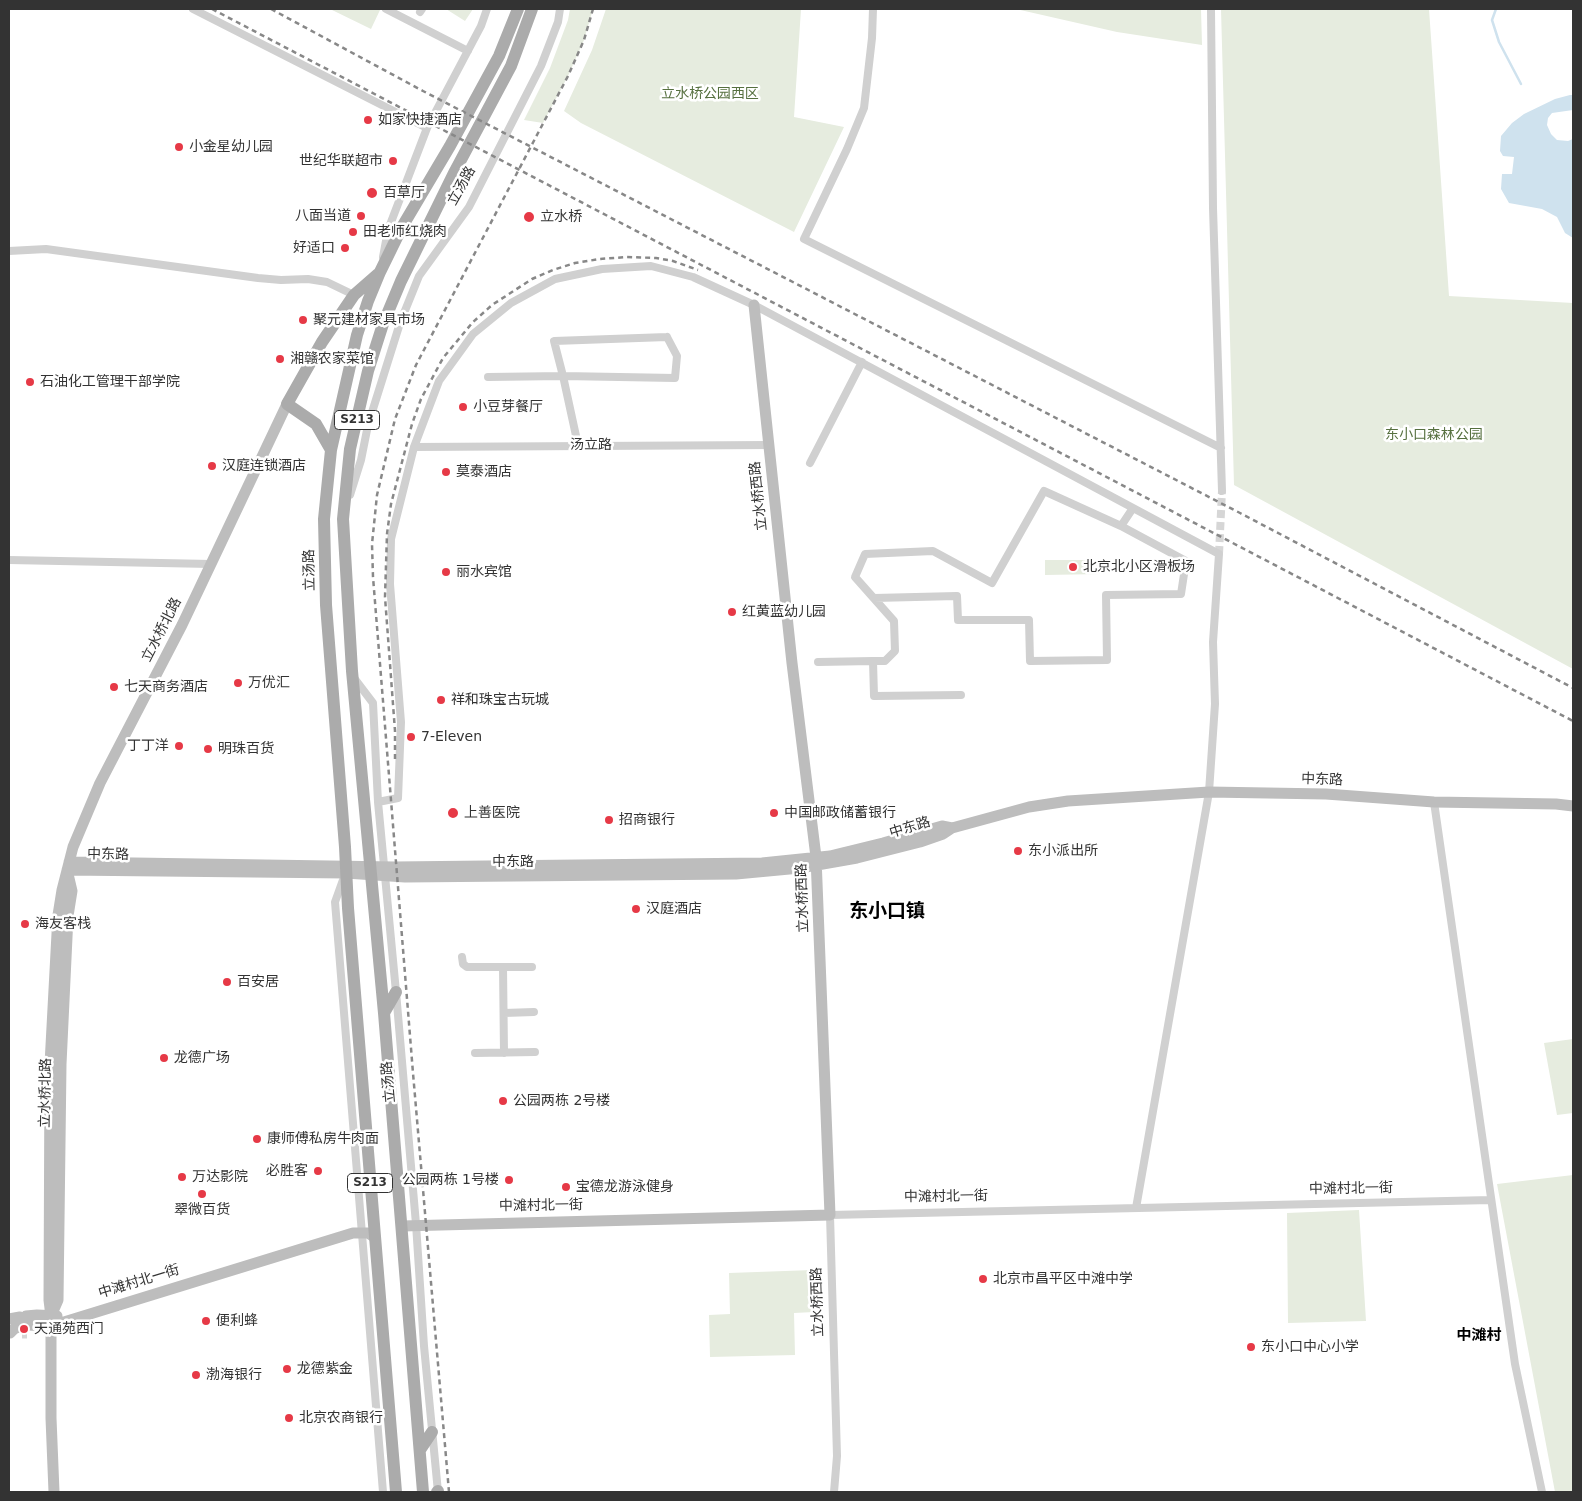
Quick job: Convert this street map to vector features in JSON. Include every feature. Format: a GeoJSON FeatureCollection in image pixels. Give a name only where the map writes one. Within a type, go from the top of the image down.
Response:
{"type":"FeatureCollection","features":[{"type":"Feature","properties":{"kind":"main road","name":"立汤路"},"geometry":{"type":"LineString","coordinates":[[396,1492],[374,1238],[365,1227],[346,869],[325,577],[324,519],[331,450],[357,335],[380,272],[402,227],[450,146],[499,56],[518,9]]}},
{"type":"Feature","properties":{"kind":"main road","name":"立汤路"},"geometry":{"type":"LineString","coordinates":[[423,1492],[420,1450],[418,1346],[402,1226],[353,676],[343,519],[350,449],[368,371],[383,324],[401,281],[455,171],[511,66],[532,9]]}},
{"type":"Feature","properties":{"kind":"main road"},"geometry":{"type":"LineString","coordinates":[[331,450],[316,424],[287,404],[322,342],[354,295],[380,272]]}},
{"type":"Feature","properties":{"kind":"main road"},"geometry":{"type":"LineString","coordinates":[[384,1013],[396,992]]}},
{"type":"Feature","properties":{"kind":"main road"},"geometry":{"type":"LineString","coordinates":[[420,1450],[432,1432]]}},
{"type":"Feature","properties":{"kind":"street"},"geometry":{"type":"LineString","coordinates":[[193,9],[427,128]]}},
{"type":"Feature","properties":{"kind":"street"},"geometry":{"type":"LineString","coordinates":[[386,9],[468,51]]}},
{"type":"Feature","properties":{"kind":"street","name":"立汤路"},"geometry":{"type":"LineString","coordinates":[[380,272],[388,230],[427,128],[481,26],[487,9]]}},
{"type":"Feature","properties":{"kind":"street","name":"立汤路"},"geometry":{"type":"LineString","coordinates":[[343,519],[368,425],[400,323],[419,276],[469,207],[541,66],[558,22],[560,9]]}},
{"type":"Feature","properties":{"kind":"street"},"geometry":{"type":"LineString","coordinates":[[873,9],[872,38],[864,108],[823,202],[804,239],[1221,448]]}},
{"type":"Feature","properties":{"kind":"street"},"geometry":{"type":"LineString","coordinates":[[1211,9],[1214,208],[1222,491]]}},
{"type":"Feature","properties":{"kind":"street"},"geometry":{"type":"LineString","coordinates":[[9,251],[46,249],[258,278],[281,280],[308,278],[327,282],[354,295]]}},
{"type":"Feature","properties":{"kind":"street"},"geometry":{"type":"LineString","coordinates":[[378,802],[398,798],[401,722],[390,584],[391,539],[414,447],[439,381],[473,334],[511,303],[555,279],[602,269],[651,266],[693,277],[754,305],[862,362],[1219,554],[1213,642],[1215,704],[1209,792],[1136,1208]]}},
{"type":"Feature","properties":{"kind":"street","name":"立水桥西路"},"geometry":{"type":"LineString","coordinates":[[754,305],[792,663],[816,862],[830,1215],[837,1456],[834,1492]]}},
{"type":"Feature","properties":{"kind":"street"},"geometry":{"type":"LineString","coordinates":[[488,377],[563,376],[675,378],[676,356],[667,336],[554,341],[563,376],[578,445]]}},
{"type":"Feature","properties":{"kind":"street"},"geometry":{"type":"LineString","coordinates":[[810,463],[862,362]]}},
{"type":"Feature","properties":{"kind":"street","name":"立水桥北路"},"geometry":{"type":"LineString","coordinates":[[54,1492],[51,1436],[51,1321],[49,1300],[50,1064],[58,915],[68,866],[73,847],[103,776],[211,564],[287,404]]}},
{"type":"Feature","properties":{"kind":"street","name":"汤立路"},"geometry":{"type":"LineString","coordinates":[[414,447],[769,445]]}},
{"type":"Feature","properties":{"kind":"street"},"geometry":{"type":"LineString","coordinates":[[818,662],[885,661],[895,651],[894,622],[855,577],[865,554],[933,552],[992,583],[1044,491],[1121,526],[1186,561],[1181,594],[1106,596],[1107,660],[1030,661],[1029,620],[958,620],[957,596],[874,598]]}},
{"type":"Feature","properties":{"kind":"street"},"geometry":{"type":"LineString","coordinates":[[1121,526],[1133,508]]}},
{"type":"Feature","properties":{"kind":"street"},"geometry":{"type":"LineString","coordinates":[[9,560],[211,564]]}},
{"type":"Feature","properties":{"kind":"street"},"geometry":{"type":"LineString","coordinates":[[873,661],[874,696],[961,694]]}},
{"type":"Feature","properties":{"kind":"street","name":"立汤路"},"geometry":{"type":"LineString","coordinates":[[353,676],[373,703],[378,802],[416,1224],[418,1346],[432,1432],[438,1492]]}},
{"type":"Feature","properties":{"kind":"street","name":"中东路"},"geometry":{"type":"LineString","coordinates":[[68,866],[346,869],[385,872],[816,862],[942,826],[952,828],[1029,807],[1068,801],[1209,792],[1326,794],[1434,802],[1556,804],[1573,806]]}},
{"type":"Feature","properties":{"kind":"street"},"geometry":{"type":"LineString","coordinates":[[1434,802],[1515,1364],[1542,1492]]}},
{"type":"Feature","properties":{"kind":"street"},"geometry":{"type":"LineString","coordinates":[[462,957],[463,964],[467,967],[532,967]]}},
{"type":"Feature","properties":{"kind":"street"},"geometry":{"type":"LineString","coordinates":[[503,967],[504,1052]]}},
{"type":"Feature","properties":{"kind":"street"},"geometry":{"type":"LineString","coordinates":[[504,1013],[534,1012]]}},
{"type":"Feature","properties":{"kind":"street"},"geometry":{"type":"LineString","coordinates":[[475,1053],[535,1052]]}},
{"type":"Feature","properties":{"kind":"street","name":"中滩村北一街"},"geometry":{"type":"LineString","coordinates":[[402,1226],[416,1224],[1491,1200]]}},
{"type":"Feature","properties":{"kind":"street","name":"立汤路"},"geometry":{"type":"LineString","coordinates":[[365,1227],[383,1492]]}},
{"type":"Feature","properties":{"kind":"street","name":"中滩村北一街"},"geometry":{"type":"LineString","coordinates":[[9,1333],[37,1315],[51,1321],[353,1233],[365,1227]]}},
{"type":"Feature","properties":{"kind":"street"},"geometry":{"type":"LineString","coordinates":[[22,1324],[36,1333],[51,1321]]}},
{"type":"Feature","properties":{"kind":"green space"},"geometry":{"type":"Polygon","coordinates":[[[330,9],[379,9],[380,10],[371,29],[330,9]]]}},
{"type":"Feature","properties":{"kind":"green space"},"geometry":{"type":"Polygon","coordinates":[[[446,9],[473,9],[465,21],[446,9]]]}},
{"type":"Feature","properties":{"kind":"green space"},"geometry":{"type":"Polygon","coordinates":[[[570,9],[593,9],[584,40],[568,76],[543,123],[524,120],[550,68],[568,20],[570,9]]]}},
{"type":"Feature","properties":{"kind":"green space","name":"立水桥公园西区"},"geometry":{"type":"Polygon","coordinates":[[[606,9],[801,9],[794,117],[844,127],[794,232],[581,123],[564,111],[592,50],[606,9]]]}},
{"type":"Feature","properties":{"kind":"green space"},"geometry":{"type":"Polygon","coordinates":[[[1016,9],[1201,9],[1202,45],[1117,32],[1016,9]]]}},
{"type":"Feature","properties":{"kind":"green space","name":"东小口森林公园"},"geometry":{"type":"Polygon","coordinates":[[[1221,9],[1429,9],[1449,296],[1573,303],[1573,669],[1234,485],[1221,9]]]}},
{"type":"Feature","properties":{"kind":"green space","name":"北京北小区滑板场"},"geometry":{"type":"Polygon","coordinates":[[[1045,560],[1100,560],[1101,574],[1045,575],[1045,560]]]}},
{"type":"Feature","properties":{"kind":"green space"},"geometry":{"type":"Polygon","coordinates":[[[1573,1039],[1573,1113],[1557,1115],[1544,1043],[1573,1039]]]}},
{"type":"Feature","properties":{"kind":"green space"},"geometry":{"type":"Polygon","coordinates":[[[1573,1175],[1573,1492],[1555,1492],[1497,1184],[1573,1175]]]}},
{"type":"Feature","properties":{"kind":"green space"},"geometry":{"type":"Polygon","coordinates":[[[1359,1210],[1366,1321],[1288,1323],[1287,1213],[1359,1210]]]}},
{"type":"Feature","properties":{"kind":"green space"},"geometry":{"type":"Polygon","coordinates":[[[813,1270],[814,1312],[794,1313],[795,1355],[710,1357],[709,1315],[730,1314],[729,1273],[813,1270]]]}},
{"type":"Feature","properties":{"kind":"water"},"geometry":{"type":"Polygon","coordinates":[[[1573,95],[1573,110],[1552,113],[1548,118],[1547,125],[1551,134],[1557,140],[1568,141],[1573,139],[1573,238],[1565,233],[1557,217],[1542,209],[1509,203],[1501,189],[1502,174],[1512,174],[1514,157],[1503,156],[1500,151],[1501,136],[1512,123],[1524,114],[1555,99],[1573,95]]]}},
{"type":"Feature","properties":{"kind":"waterway"},"geometry":{"type":"LineString","coordinates":[[1496,9],[1492,20],[1499,42],[1521,84]]}},
{"type":"Feature","properties":{"kind":"tunnel"},"geometry":{"type":"LineString","coordinates":[[1219,554],[1222,491]]}},
{"type":"Feature","properties":{"kind":"tunnel"},"geometry":{"type":"LineString","coordinates":[[22,1333],[27,1333]]}},
{"type":"Feature","properties":{"kind":"railway"},"geometry":{"type":"LineString","coordinates":[[212,9],[1573,721]]}},
{"type":"Feature","properties":{"kind":"railway"},"geometry":{"type":"LineString","coordinates":[[271,9],[423,91],[1240,513],[1573,688]]}},
{"type":"Feature","properties":{"kind":"railway"},"geometry":{"type":"LineString","coordinates":[[449,1492],[413,1073],[373,577],[372,544],[377,495],[395,419],[416,365],[568,76],[584,40],[593,9]]}},
{"type":"Feature","properties":{"kind":"railway"},"geometry":{"type":"LineString","coordinates":[[395,759],[395,731],[385,597],[387,534],[391,504],[412,424],[421,399],[443,358],[473,322],[492,305],[532,279],[553,270],[575,263],[627,257],[656,258],[673,261],[698,270]]}},
{"type":"Feature","properties":{"kind":"place","name":"如家快捷酒店"},"geometry":{"type":"Point","coordinates":[368,120]}},
{"type":"Feature","properties":{"kind":"place","name":"小金星幼儿园"},"geometry":{"type":"Point","coordinates":[179,147]}},
{"type":"Feature","properties":{"kind":"place","name":"世纪华联超市"},"geometry":{"type":"Point","coordinates":[393,161]}},
{"type":"Feature","properties":{"kind":"place","name":"百草厅"},"geometry":{"type":"Point","coordinates":[372,193]}},
{"type":"Feature","properties":{"kind":"place","name":"八面当道"},"geometry":{"type":"Point","coordinates":[361,216]}},
{"type":"Feature","properties":{"kind":"place","name":"立水桥"},"geometry":{"type":"Point","coordinates":[529,217]}},
{"type":"Feature","properties":{"kind":"place","name":"田老师红烧肉"},"geometry":{"type":"Point","coordinates":[353,232]}},
{"type":"Feature","properties":{"kind":"place","name":"好适口"},"geometry":{"type":"Point","coordinates":[345,248]}},
{"type":"Feature","properties":{"kind":"place","name":"聚元建材家具市场"},"geometry":{"type":"Point","coordinates":[303,320]}},
{"type":"Feature","properties":{"kind":"place","name":"湘赣农家菜馆"},"geometry":{"type":"Point","coordinates":[280,359]}},
{"type":"Feature","properties":{"kind":"place","name":"石油化工管理干部学院"},"geometry":{"type":"Point","coordinates":[30,382]}},
{"type":"Feature","properties":{"kind":"place","name":"小豆芽餐厅"},"geometry":{"type":"Point","coordinates":[463,407]}},
{"type":"Feature","properties":{"kind":"place","name":"汉庭连锁酒店"},"geometry":{"type":"Point","coordinates":[212,466]}},
{"type":"Feature","properties":{"kind":"place","name":"莫泰酒店"},"geometry":{"type":"Point","coordinates":[446,472]}},
{"type":"Feature","properties":{"kind":"place","name":"北京北小区滑板场"},"geometry":{"type":"Point","coordinates":[1073,567]}},
{"type":"Feature","properties":{"kind":"place","name":"丽水宾馆"},"geometry":{"type":"Point","coordinates":[446,572]}},
{"type":"Feature","properties":{"kind":"place","name":"红黄蓝幼儿园"},"geometry":{"type":"Point","coordinates":[732,612]}},
{"type":"Feature","properties":{"kind":"place","name":"万优汇"},"geometry":{"type":"Point","coordinates":[238,683]}},
{"type":"Feature","properties":{"kind":"place","name":"七天商务酒店"},"geometry":{"type":"Point","coordinates":[114,687]}},
{"type":"Feature","properties":{"kind":"place","name":"祥和珠宝古玩城"},"geometry":{"type":"Point","coordinates":[441,700]}},
{"type":"Feature","properties":{"kind":"place","name":"7-Eleven"},"geometry":{"type":"Point","coordinates":[411,737]}},
{"type":"Feature","properties":{"kind":"place","name":"丁丁洋"},"geometry":{"type":"Point","coordinates":[179,746]}},
{"type":"Feature","properties":{"kind":"place","name":"明珠百货"},"geometry":{"type":"Point","coordinates":[208,749]}},
{"type":"Feature","properties":{"kind":"place","name":"上善医院"},"geometry":{"type":"Point","coordinates":[453,813]}},
{"type":"Feature","properties":{"kind":"place","name":"中国邮政储蓄银行"},"geometry":{"type":"Point","coordinates":[774,813]}},
{"type":"Feature","properties":{"kind":"place","name":"招商银行"},"geometry":{"type":"Point","coordinates":[609,820]}},
{"type":"Feature","properties":{"kind":"place","name":"东小派出所"},"geometry":{"type":"Point","coordinates":[1018,851]}},
{"type":"Feature","properties":{"kind":"place","name":"汉庭酒店"},"geometry":{"type":"Point","coordinates":[636,909]}},
{"type":"Feature","properties":{"kind":"place","name":"海友客栈"},"geometry":{"type":"Point","coordinates":[25,924]}},
{"type":"Feature","properties":{"kind":"place","name":"百安居"},"geometry":{"type":"Point","coordinates":[227,982]}},
{"type":"Feature","properties":{"kind":"place","name":"龙德广场"},"geometry":{"type":"Point","coordinates":[164,1058]}},
{"type":"Feature","properties":{"kind":"place","name":"公园两栋 2号楼"},"geometry":{"type":"Point","coordinates":[503,1101]}},
{"type":"Feature","properties":{"kind":"place","name":"康师傅私房牛肉面"},"geometry":{"type":"Point","coordinates":[257,1139]}},
{"type":"Feature","properties":{"kind":"place","name":"必胜客"},"geometry":{"type":"Point","coordinates":[318,1171]}},
{"type":"Feature","properties":{"kind":"place","name":"万达影院"},"geometry":{"type":"Point","coordinates":[182,1177]}},
{"type":"Feature","properties":{"kind":"place","name":"公园两栋 1号楼"},"geometry":{"type":"Point","coordinates":[509,1180]}},
{"type":"Feature","properties":{"kind":"place","name":"宝德龙游泳健身"},"geometry":{"type":"Point","coordinates":[566,1187]}},
{"type":"Feature","properties":{"kind":"place","name":"翠微百货"},"geometry":{"type":"Point","coordinates":[202,1194]}},
{"type":"Feature","properties":{"kind":"place","name":"北京市昌平区中滩中学"},"geometry":{"type":"Point","coordinates":[983,1279]}},
{"type":"Feature","properties":{"kind":"place","name":"便利蜂"},"geometry":{"type":"Point","coordinates":[206,1321]}},
{"type":"Feature","properties":{"kind":"place","name":"天通苑西门"},"geometry":{"type":"Point","coordinates":[24,1329]}},
{"type":"Feature","properties":{"kind":"place","name":"东小口中心小学"},"geometry":{"type":"Point","coordinates":[1251,1347]}},
{"type":"Feature","properties":{"kind":"place","name":"龙德紫金"},"geometry":{"type":"Point","coordinates":[287,1369]}},
{"type":"Feature","properties":{"kind":"place","name":"渤海银行"},"geometry":{"type":"Point","coordinates":[196,1375]}},
{"type":"Feature","properties":{"kind":"place","name":"北京农商银行"},"geometry":{"type":"Point","coordinates":[289,1418]}},
{"type":"Feature","properties":{"kind":"district","name":"东小口镇"},"geometry":{"type":"Point","coordinates":[887,912]}},
{"type":"Feature","properties":{"kind":"district","name":"中滩村"},"geometry":{"type":"Point","coordinates":[1479,1336]}}]}
